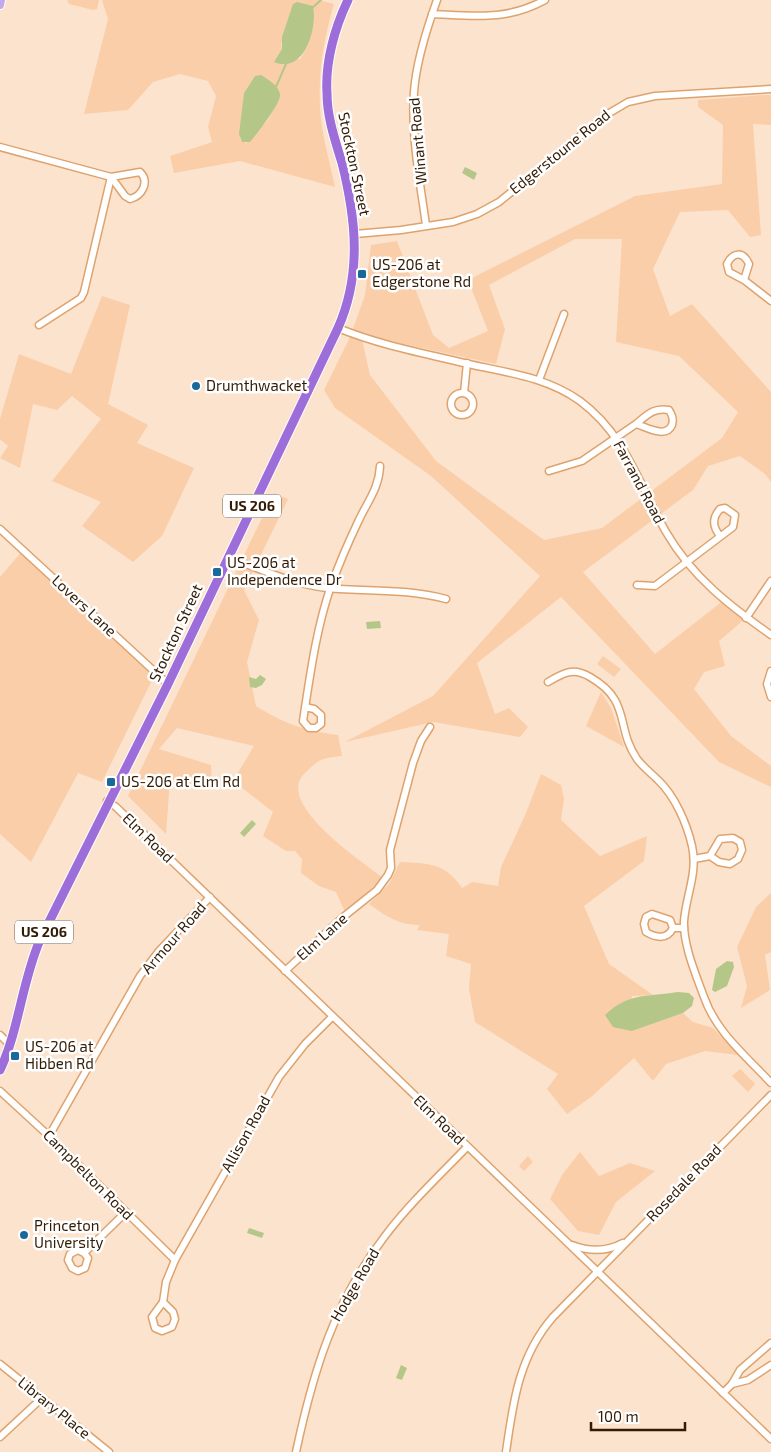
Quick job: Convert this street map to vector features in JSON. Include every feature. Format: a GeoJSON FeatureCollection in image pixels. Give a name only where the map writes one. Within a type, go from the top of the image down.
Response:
{"type":"FeatureCollection","features":[{"type":"Feature","properties":{"kind":"highway","name":"Stockton Street"},"geometry":{"type":"LineString","coordinates":[[0,1070],[33,956],[107,801],[168,684],[338,328],[353,283],[355,234],[350,196],[330,118],[326,92],[329,63],[336,33],[348,0]]}},
{"type":"Feature","properties":{"kind":"main road"},"geometry":{"type":"LineString","coordinates":[[0,5],[2,0]]}},
{"type":"Feature","properties":{"kind":"street","name":"Winant Road"},"geometry":{"type":"LineString","coordinates":[[426,225],[413,110],[416,75],[437,0]]}},
{"type":"Feature","properties":{"kind":"street"},"geometry":{"type":"LineString","coordinates":[[432,14],[498,16],[521,12],[545,0]]}},
{"type":"Feature","properties":{"kind":"street","name":"Edgerstoune Road"},"geometry":{"type":"LineString","coordinates":[[355,234],[401,230],[465,219],[488,209],[606,115],[628,102],[655,96],[771,90]]}},
{"type":"Feature","properties":{"kind":"street"},"geometry":{"type":"LineString","coordinates":[[0,147],[111,177],[140,172],[144,177],[144,187],[139,195],[130,199],[125,196],[111,177]]}},
{"type":"Feature","properties":{"kind":"street"},"geometry":{"type":"LineString","coordinates":[[39,325],[81,298],[84,292],[111,177]]}},
{"type":"Feature","properties":{"kind":"street"},"geometry":{"type":"LineString","coordinates":[[744,280],[770,298]]}},
{"type":"Feature","properties":{"kind":"street"},"geometry":{"type":"LineString","coordinates":[[539,380],[564,314]]}},
{"type":"Feature","properties":{"kind":"street","name":"Farrand Road"},"geometry":{"type":"LineString","coordinates":[[338,328],[386,346],[539,380],[578,400],[602,420],[616,437],[636,469],[667,533],[686,562],[712,590],[746,618],[771,635]]}},
{"type":"Feature","properties":{"kind":"street"},"geometry":{"type":"LineString","coordinates":[[464,393],[467,363]]}},
{"type":"Feature","properties":{"kind":"street"},"geometry":{"type":"LineString","coordinates":[[549,471],[582,461],[636,424],[652,410],[661,408],[669,410],[673,416],[672,425],[667,431],[660,432],[636,424]]}},
{"type":"Feature","properties":{"kind":"street"},"geometry":{"type":"LineString","coordinates":[[305,707],[317,638],[331,588],[353,532],[379,482],[380,466]]}},
{"type":"Feature","properties":{"kind":"street","name":"Lovers Lane"},"geometry":{"type":"LineString","coordinates":[[0,529],[168,684]]}},
{"type":"Feature","properties":{"kind":"street"},"geometry":{"type":"LineString","coordinates":[[637,585],[655,586],[720,536]]}},
{"type":"Feature","properties":{"kind":"street"},"geometry":{"type":"LineString","coordinates":[[228,557],[294,581],[331,588],[411,592],[446,600]]}},
{"type":"Feature","properties":{"kind":"street"},"geometry":{"type":"LineString","coordinates":[[746,618],[771,581]]}},
{"type":"Feature","properties":{"kind":"street"},"geometry":{"type":"LineString","coordinates":[[548,682],[562,673],[573,671],[602,683],[613,695],[621,710],[634,755],[644,768],[664,786],[675,802],[691,843],[694,859],[693,882],[684,928],[704,998],[715,1021],[771,1083]]}},
{"type":"Feature","properties":{"kind":"street"},"geometry":{"type":"LineString","coordinates":[[771,671],[767,684],[771,697]]}},
{"type":"Feature","properties":{"kind":"street","name":"Elm Lane"},"geometry":{"type":"LineString","coordinates":[[285,971],[377,890],[388,875],[391,868],[390,850],[413,763],[421,741],[430,727]]}},
{"type":"Feature","properties":{"kind":"street","name":"Elm Road"},"geometry":{"type":"LineString","coordinates":[[107,801],[116,807],[210,897],[332,1017],[771,1439]]}},
{"type":"Feature","properties":{"kind":"street"},"geometry":{"type":"LineString","coordinates":[[694,859],[710,856],[719,862],[730,864],[738,859],[742,850],[740,842],[733,838],[720,839],[710,856]]}},
{"type":"Feature","properties":{"kind":"street","name":"Armour Road"},"geometry":{"type":"LineString","coordinates":[[49,1136],[140,976],[159,951],[210,897]]}},
{"type":"Feature","properties":{"kind":"street"},"geometry":{"type":"LineString","coordinates":[[652,914],[670,920],[673,928],[670,934],[663,937],[653,936],[646,932],[644,924],[646,917],[652,914]]}},
{"type":"Feature","properties":{"kind":"street"},"geometry":{"type":"LineString","coordinates":[[673,928],[684,928]]}},
{"type":"Feature","properties":{"kind":"street","name":"Allison Road"},"geometry":{"type":"LineString","coordinates":[[163,1302],[166,1282],[175,1260],[279,1078],[305,1044],[332,1017]]}},
{"type":"Feature","properties":{"kind":"street"},"geometry":{"type":"LineString","coordinates":[[0,1035],[9,1044]]}},
{"type":"Feature","properties":{"kind":"street","name":"Campbelton Road"},"geometry":{"type":"LineString","coordinates":[[0,1091],[49,1136],[175,1260]]}},
{"type":"Feature","properties":{"kind":"street","name":"Rosedale Road"},"geometry":{"type":"LineString","coordinates":[[506,1452],[514,1396],[531,1349],[552,1318],[771,1095]]}},
{"type":"Feature","properties":{"kind":"street","name":"Hodge Road"},"geometry":{"type":"LineString","coordinates":[[296,1452],[315,1370],[328,1334],[348,1293],[371,1254],[399,1218],[468,1147]]}},
{"type":"Feature","properties":{"kind":"street"},"geometry":{"type":"LineString","coordinates":[[84,1253],[126,1212]]}},
{"type":"Feature","properties":{"kind":"street"},"geometry":{"type":"LineString","coordinates":[[568,1243],[598,1251],[614,1248],[630,1239]]}},
{"type":"Feature","properties":{"kind":"street"},"geometry":{"type":"LineString","coordinates":[[163,1302],[173,1312],[175,1319],[172,1328],[162,1331],[155,1328],[152,1317],[163,1302]]}},
{"type":"Feature","properties":{"kind":"street"},"geometry":{"type":"LineString","coordinates":[[723,1393],[732,1384],[740,1370],[771,1343]]}},
{"type":"Feature","properties":{"kind":"street","name":"Library Place"},"geometry":{"type":"LineString","coordinates":[[0,1364],[109,1452]]}},
{"type":"Feature","properties":{"kind":"street"},"geometry":{"type":"LineString","coordinates":[[732,1384],[748,1380],[771,1365]]}},
{"type":"Feature","properties":{"kind":"street"},"geometry":{"type":"LineString","coordinates":[[0,1437],[42,1398]]}},
{"type":"Feature","properties":{"kind":"shaded area"},"geometry":{"type":"Polygon","coordinates":[[[67,0],[99,0],[97,9],[93,10],[69,4],[67,0]]]}},
{"type":"Feature","properties":{"kind":"shaded area"},"geometry":{"type":"Polygon","coordinates":[[[102,0],[319,0],[334,4],[326,34],[321,65],[320,112],[335,187],[240,161],[174,173],[170,156],[212,142],[208,127],[216,96],[208,81],[180,74],[153,82],[128,110],[84,114],[108,19],[102,0]],[[313,6],[281,44],[282,49],[276,59],[300,59],[311,34],[314,19],[313,6]],[[255,76],[244,93],[240,139],[246,143],[268,120],[280,96],[268,79],[255,76]]]}},
{"type":"Feature","properties":{"kind":"shaded area"},"geometry":{"type":"Polygon","coordinates":[[[297,2],[313,6],[314,15],[311,37],[301,56],[293,62],[284,64],[274,62],[282,49],[282,37],[293,4],[297,2]]]}},
{"type":"Feature","properties":{"kind":"shaded area"},"geometry":{"type":"Polygon","coordinates":[[[261,75],[276,86],[280,95],[279,99],[268,119],[250,142],[242,142],[239,134],[244,93],[255,76],[261,75]]]}},
{"type":"Feature","properties":{"kind":"shaded area"},"geometry":{"type":"Polygon","coordinates":[[[771,95],[771,125],[753,124],[761,235],[750,237],[728,210],[680,212],[653,269],[670,316],[692,304],[771,392],[771,482],[765,474],[740,456],[708,466],[693,490],[583,572],[655,654],[724,600],[747,617],[719,641],[725,666],[704,672],[694,689],[731,736],[771,766],[771,787],[719,762],[561,597],[477,663],[495,714],[509,708],[528,727],[520,737],[433,722],[345,742],[433,696],[540,576],[431,476],[335,408],[324,390],[350,337],[365,295],[371,245],[397,241],[433,335],[449,348],[488,331],[468,280],[635,196],[722,184],[723,125],[698,107],[698,100],[771,95]],[[575,239],[489,285],[505,329],[496,364],[361,335],[370,375],[436,461],[544,540],[602,528],[722,438],[738,412],[679,356],[616,342],[622,239],[575,239]]]}},
{"type":"Feature","properties":{"kind":"shaded area"},"geometry":{"type":"Polygon","coordinates":[[[465,167],[477,173],[474,180],[462,173],[465,167]]]}},
{"type":"Feature","properties":{"kind":"shaded area"},"geometry":{"type":"Polygon","coordinates":[[[102,296],[130,305],[108,404],[148,425],[137,443],[194,468],[162,536],[133,562],[82,526],[101,502],[52,481],[101,419],[72,396],[57,410],[33,404],[20,468],[0,458],[8,446],[0,439],[0,419],[19,354],[71,374],[102,296]]]}},
{"type":"Feature","properties":{"kind":"shaded area"},"geometry":{"type":"Polygon","coordinates":[[[274,493],[288,499],[244,590],[259,620],[247,662],[256,706],[276,718],[296,726],[338,735],[342,756],[318,762],[305,773],[298,785],[301,800],[310,815],[324,831],[383,878],[345,912],[336,892],[319,886],[301,873],[302,859],[295,851],[286,851],[263,836],[273,812],[233,781],[254,746],[177,728],[159,749],[211,765],[212,789],[170,779],[166,834],[128,796],[274,493]]]}},
{"type":"Feature","properties":{"kind":"shaded area"},"geometry":{"type":"Polygon","coordinates":[[[24,549],[156,672],[102,782],[78,773],[31,862],[0,834],[0,577],[24,549]]]}},
{"type":"Feature","properties":{"kind":"shaded area"},"geometry":{"type":"Polygon","coordinates":[[[380,621],[381,628],[367,629],[366,622],[380,621]]]}},
{"type":"Feature","properties":{"kind":"shaded area"},"geometry":{"type":"Polygon","coordinates":[[[603,656],[621,669],[614,677],[597,664],[603,656]]]}},
{"type":"Feature","properties":{"kind":"shaded area"},"geometry":{"type":"Polygon","coordinates":[[[260,675],[266,679],[262,685],[256,688],[250,687],[249,677],[256,679],[260,675]]]}},
{"type":"Feature","properties":{"kind":"shaded area"},"geometry":{"type":"Polygon","coordinates":[[[601,692],[611,708],[624,747],[586,726],[601,692]]]}},
{"type":"Feature","properties":{"kind":"shaded area"},"geometry":{"type":"Polygon","coordinates":[[[541,774],[561,785],[564,799],[561,820],[600,856],[647,836],[644,861],[584,906],[609,964],[653,995],[632,996],[632,1031],[683,1013],[693,1022],[713,1028],[738,1055],[705,1051],[666,1064],[653,1081],[634,1058],[591,1097],[567,1114],[547,1089],[558,1074],[475,1022],[469,989],[471,964],[446,956],[449,934],[417,930],[420,925],[399,922],[369,904],[389,884],[400,862],[435,866],[449,874],[462,888],[472,882],[498,886],[501,867],[526,813],[541,774]]]}},
{"type":"Feature","properties":{"kind":"shaded area"},"geometry":{"type":"Polygon","coordinates":[[[252,820],[256,824],[244,837],[240,833],[252,820]]]}},
{"type":"Feature","properties":{"kind":"shaded area"},"geometry":{"type":"Polygon","coordinates":[[[771,893],[771,952],[765,955],[770,990],[741,1008],[747,986],[737,947],[756,907],[771,893]]]}},
{"type":"Feature","properties":{"kind":"shaded area"},"geometry":{"type":"Polygon","coordinates":[[[727,961],[733,962],[734,967],[727,986],[715,992],[712,990],[716,969],[727,961]]]}},
{"type":"Feature","properties":{"kind":"shaded area"},"geometry":{"type":"Polygon","coordinates":[[[678,992],[689,993],[694,998],[692,1006],[683,1013],[632,1031],[613,1027],[605,1015],[622,1002],[631,999],[678,992]]]}},
{"type":"Feature","properties":{"kind":"shaded area"},"geometry":{"type":"Polygon","coordinates":[[[740,1069],[755,1084],[748,1092],[732,1076],[740,1069]]]}},
{"type":"Feature","properties":{"kind":"shaded area"},"geometry":{"type":"Polygon","coordinates":[[[580,1152],[599,1176],[630,1163],[655,1171],[616,1202],[599,1235],[578,1231],[550,1199],[562,1175],[580,1152]]]}},
{"type":"Feature","properties":{"kind":"shaded area"},"geometry":{"type":"Polygon","coordinates":[[[528,1156],[533,1162],[524,1171],[519,1166],[528,1156]]]}},
{"type":"Feature","properties":{"kind":"shaded area"},"geometry":{"type":"Polygon","coordinates":[[[249,1228],[264,1233],[262,1238],[247,1233],[249,1228]]]}},
{"type":"Feature","properties":{"kind":"shaded area"},"geometry":{"type":"Polygon","coordinates":[[[401,1365],[407,1368],[402,1380],[396,1378],[401,1365]]]}},
{"type":"Feature","properties":{"kind":"waterway"},"geometry":{"type":"LineString","coordinates":[[312,8],[321,0]]}},
{"type":"Feature","properties":{"kind":"waterway"},"geometry":{"type":"LineString","coordinates":[[275,89],[286,64]]}},
{"type":"Feature","properties":{"kind":"place","name":"US-206 at Edgerstone Rd"},"geometry":{"type":"Point","coordinates":[362,274]}},
{"type":"Feature","properties":{"kind":"place","name":"Drumthwacket"},"geometry":{"type":"Point","coordinates":[196,386]}},
{"type":"Feature","properties":{"kind":"place","name":"US-206 at Independence Dr"},"geometry":{"type":"Point","coordinates":[217,572]}},
{"type":"Feature","properties":{"kind":"place","name":"US-206 at Elm Rd"},"geometry":{"type":"Point","coordinates":[111,782]}},
{"type":"Feature","properties":{"kind":"place","name":"US-206 at Hibben Rd"},"geometry":{"type":"Point","coordinates":[15,1056]}},
{"type":"Feature","properties":{"kind":"place","name":"Princeton University"},"geometry":{"type":"Point","coordinates":[24,1235]}}]}
